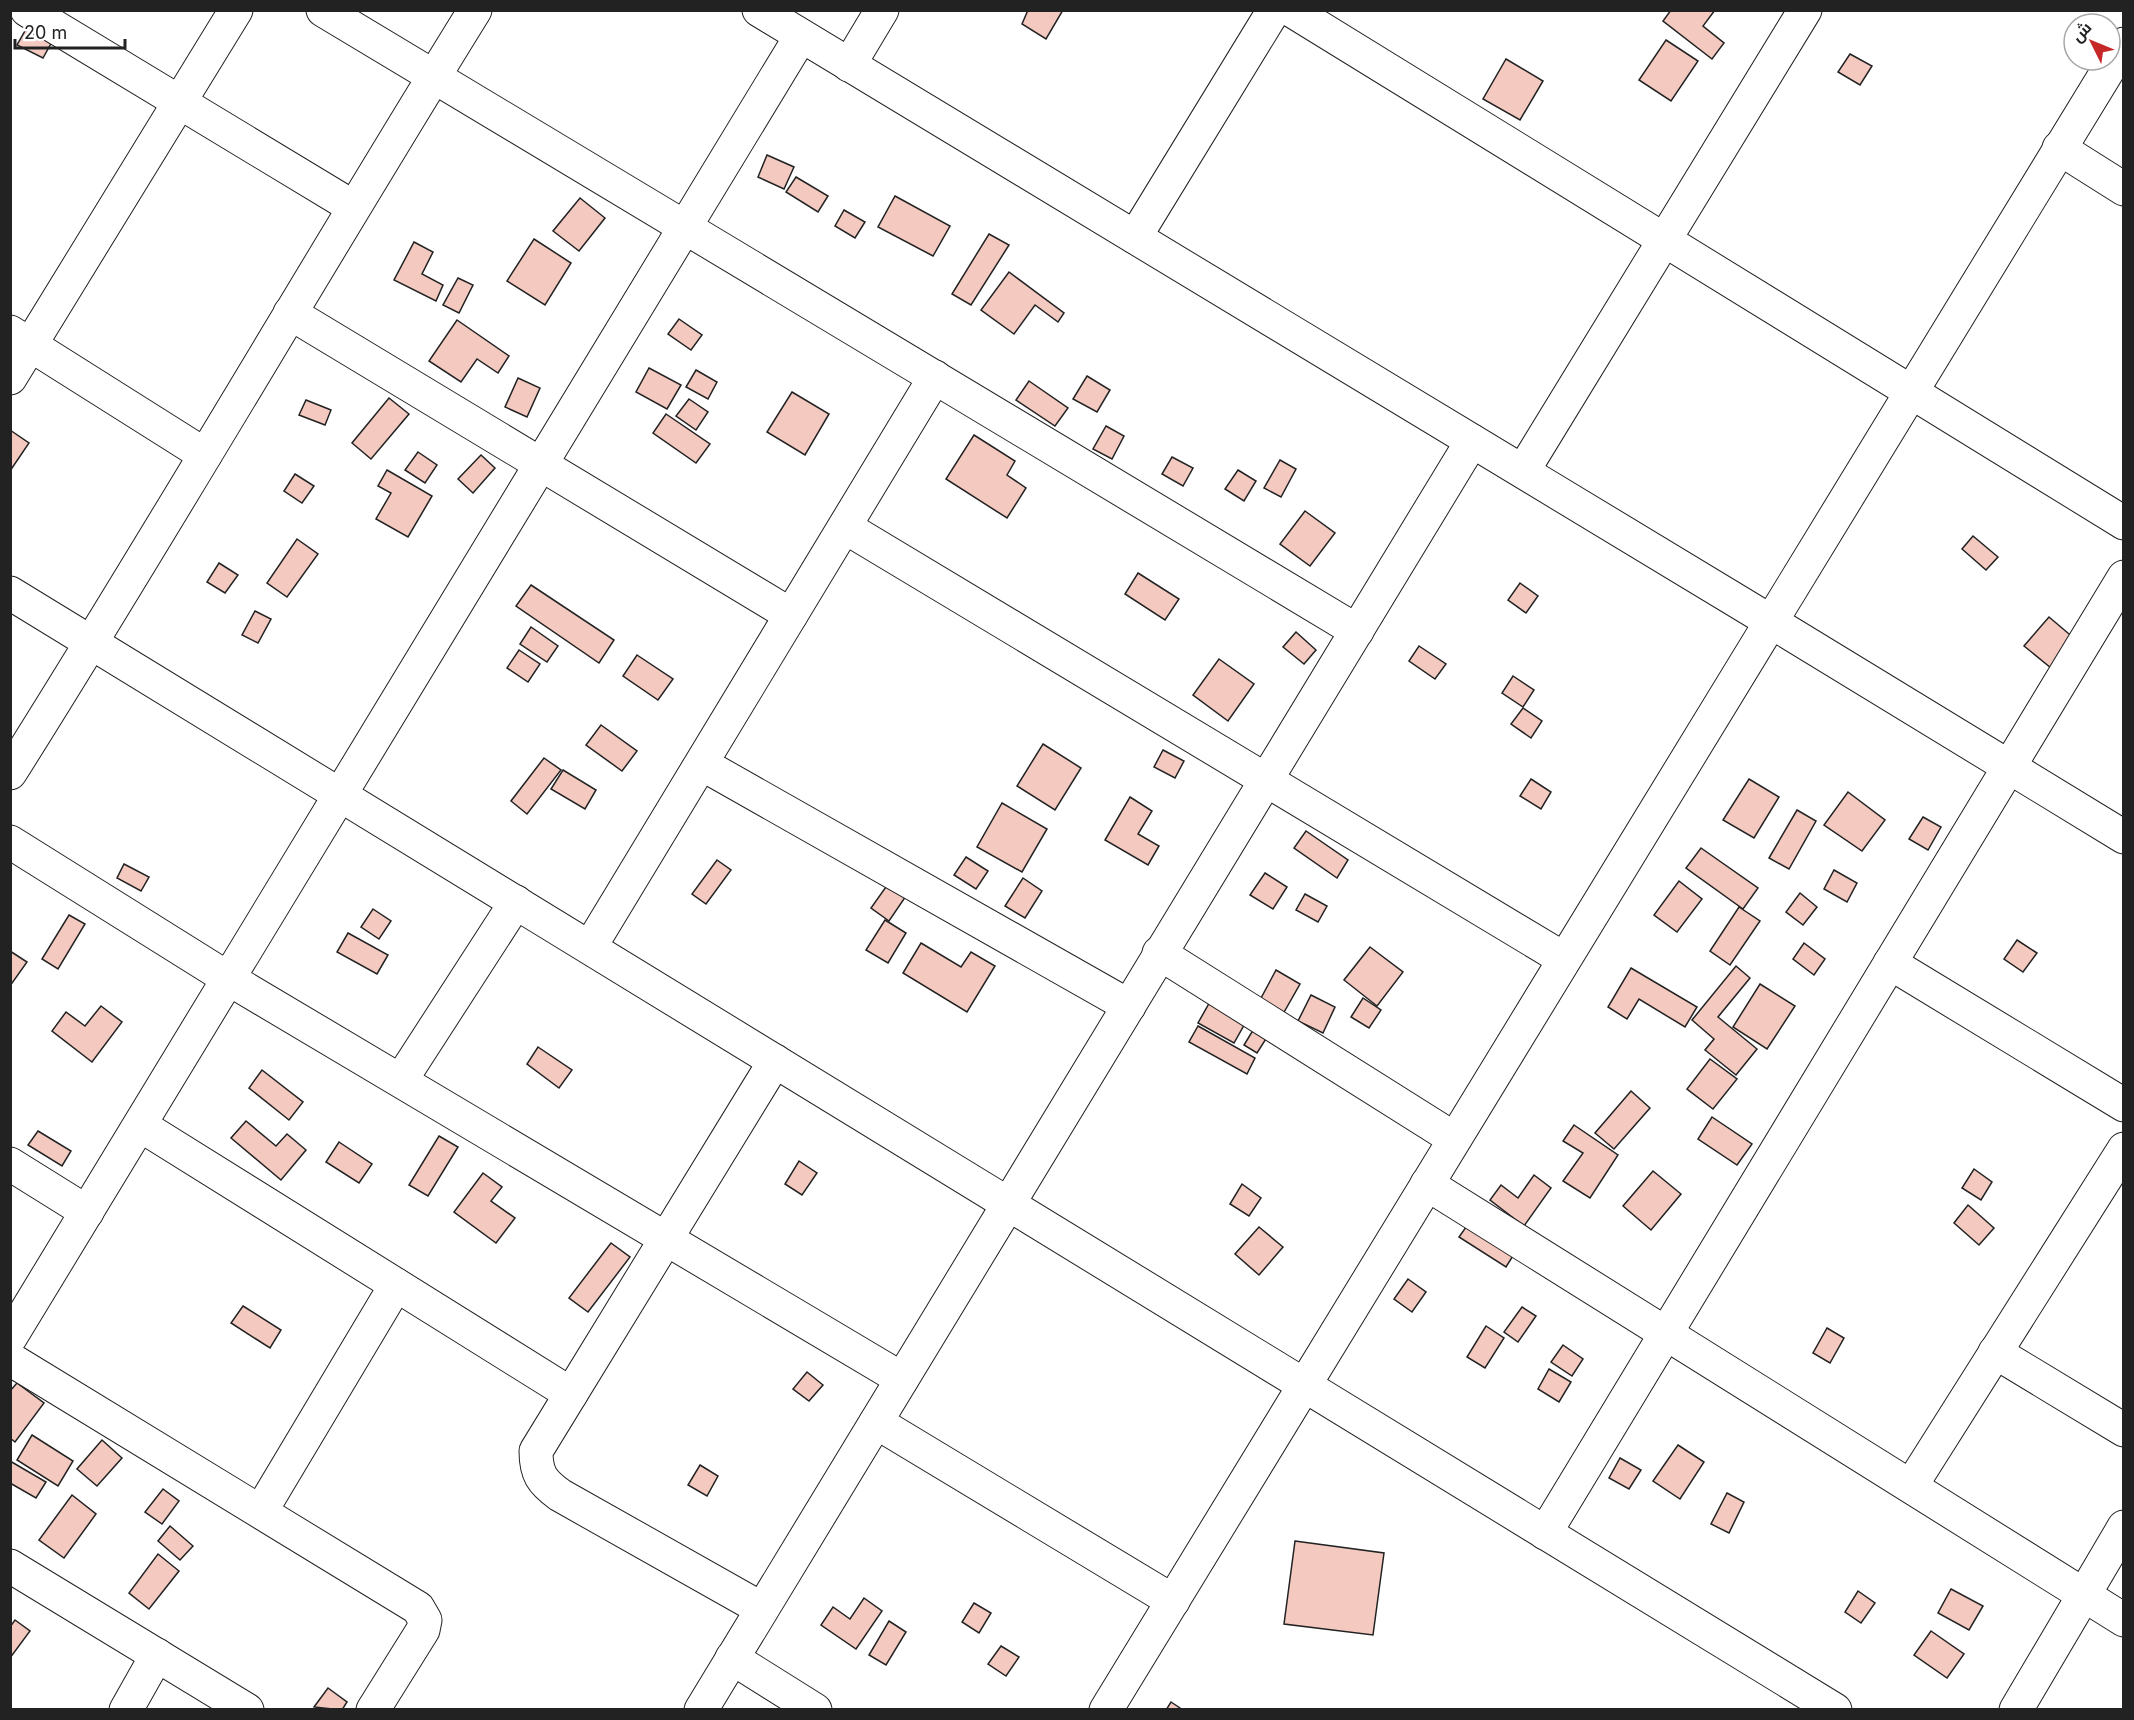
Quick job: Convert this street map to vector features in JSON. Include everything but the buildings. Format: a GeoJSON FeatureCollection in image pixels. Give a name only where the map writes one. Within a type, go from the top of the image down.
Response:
{"type":"FeatureCollection","features":[{"type":"Feature","properties":{"kind":"street"},"geometry":{"type":"LineString","coordinates":[[27,10],[353,207]]}},
{"type":"Feature","properties":{"kind":"street"},"geometry":{"type":"LineString","coordinates":[[10,378],[21,338],[180,101],[236,10]]}},
{"type":"Feature","properties":{"kind":"street"},"geometry":{"type":"LineString","coordinates":[[323,10],[1357,631]]}},
{"type":"Feature","properties":{"kind":"street"},"geometry":{"type":"LineString","coordinates":[[10,773],[91,645],[353,207],[475,10]]}},
{"type":"Feature","properties":{"kind":"street"},"geometry":{"type":"LineString","coordinates":[[759,10],[2124,837]]}},
{"type":"Feature","properties":{"kind":"street"},"geometry":{"type":"LineString","coordinates":[[849,65],[882,10]]}},
{"type":"Feature","properties":{"kind":"street"},"geometry":{"type":"LineString","coordinates":[[1135,237],[1274,10]]}},
{"type":"Feature","properties":{"kind":"street"},"geometry":{"type":"LineString","coordinates":[[1291,10],[2124,523]]}},
{"type":"Feature","properties":{"kind":"street"},"geometry":{"type":"LineString","coordinates":[[1523,471],[1804,10]]}},
{"type":"Feature","properties":{"kind":"street"},"geometry":{"type":"LineString","coordinates":[[10,1338],[801,36]]}},
{"type":"Feature","properties":{"kind":"street"},"geometry":{"type":"LineString","coordinates":[[1106,1710],[1453,1138],[2058,148],[2124,44]]}},
{"type":"Feature","properties":{"kind":"street"},"geometry":{"type":"LineString","coordinates":[[2058,148],[2124,189]]}},
{"type":"Feature","properties":{"kind":"street"},"geometry":{"type":"LineString","coordinates":[[290,313],[791,615]]}},
{"type":"Feature","properties":{"kind":"street"},"geometry":{"type":"LineString","coordinates":[[21,338],[205,455]]}},
{"type":"Feature","properties":{"kind":"street"},"geometry":{"type":"LineString","coordinates":[[590,947],[935,377]]}},
{"type":"Feature","properties":{"kind":"street"},"geometry":{"type":"LineString","coordinates":[[701,1710],[1472,441]]}},
{"type":"Feature","properties":{"kind":"street"},"geometry":{"type":"LineString","coordinates":[[845,527],[1564,959]]}},
{"type":"Feature","properties":{"kind":"street"},"geometry":{"type":"LineString","coordinates":[[1545,1533],[2124,577]]}},
{"type":"Feature","properties":{"kind":"street"},"geometry":{"type":"LineString","coordinates":[[10,594],[341,794],[1834,1710]]}},
{"type":"Feature","properties":{"kind":"street"},"geometry":{"type":"LineString","coordinates":[[702,764],[1129,1005]]}},
{"type":"Feature","properties":{"kind":"street"},"geometry":{"type":"LineString","coordinates":[[10,842],[229,978],[902,1378]]}},
{"type":"Feature","properties":{"kind":"street"},"geometry":{"type":"LineString","coordinates":[[401,1080],[516,902]]}},
{"type":"Feature","properties":{"kind":"street"},"geometry":{"type":"LineString","coordinates":[[1159,953],[1453,1138]]}},
{"type":"Feature","properties":{"kind":"street"},"geometry":{"type":"LineString","coordinates":[[1890,963],[2124,1105]]}},
{"type":"Feature","properties":{"kind":"street"},"geometry":{"type":"LineString","coordinates":[[762,1609],[560,1495],[543,1482],[536,1469],[536,1451],[775,1061]]}},
{"type":"Feature","properties":{"kind":"street"},"geometry":{"type":"LineString","coordinates":[[140,1125],[571,1394]]}},
{"type":"Feature","properties":{"kind":"street"},"geometry":{"type":"LineString","coordinates":[[1911,1486],[2124,1149]]}},
{"type":"Feature","properties":{"kind":"street"},"geometry":{"type":"LineString","coordinates":[[10,1164],[87,1212]]}},
{"type":"Feature","properties":{"kind":"street"},"geometry":{"type":"LineString","coordinates":[[1427,1184],[2124,1620]]}},
{"type":"Feature","properties":{"kind":"street"},"geometry":{"type":"LineString","coordinates":[[261,1511],[396,1285]]}},
{"type":"Feature","properties":{"kind":"street"},"geometry":{"type":"LineString","coordinates":[[1995,1352],[2124,1430]]}},
{"type":"Feature","properties":{"kind":"street"},"geometry":{"type":"LineString","coordinates":[[10,1359],[418,1608],[424,1620],[423,1630],[373,1710]]}},
{"type":"Feature","properties":{"kind":"street"},"geometry":{"type":"LineString","coordinates":[[876,1422],[1173,1601]]}},
{"type":"Feature","properties":{"kind":"street"},"geometry":{"type":"LineString","coordinates":[[2016,1710],[2124,1527]]}},
{"type":"Feature","properties":{"kind":"street"},"geometry":{"type":"LineString","coordinates":[[10,1566],[248,1710]]}},
{"type":"Feature","properties":{"kind":"street"},"geometry":{"type":"LineString","coordinates":[[126,1710],[157,1655]]}},
{"type":"Feature","properties":{"kind":"street"},"geometry":{"type":"LineString","coordinates":[[732,1658],[815,1710]]}}]}
